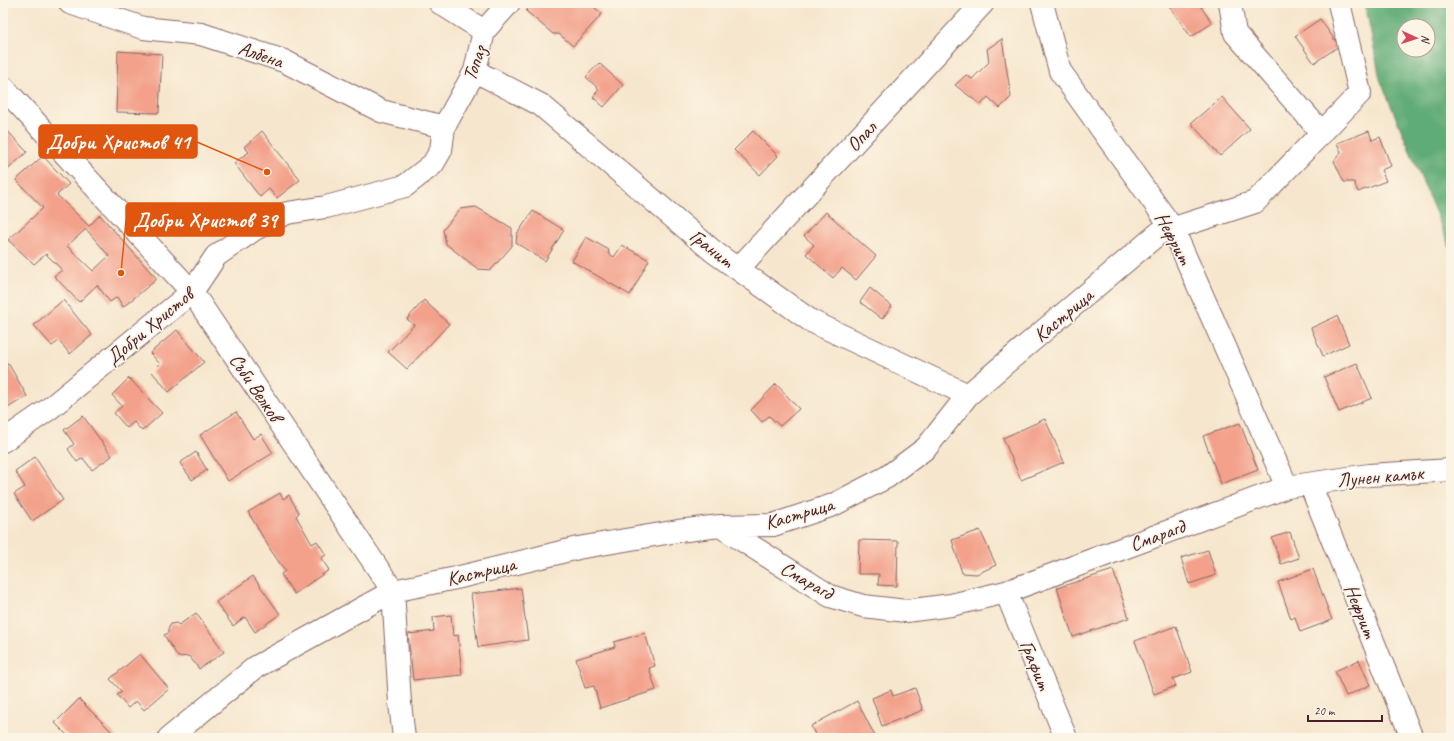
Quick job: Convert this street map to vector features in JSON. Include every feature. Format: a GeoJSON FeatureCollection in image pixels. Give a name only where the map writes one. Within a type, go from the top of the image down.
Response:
{"type":"FeatureCollection","features":[{"type":"Feature","properties":{"kind":"street","name":"Албена"},"geometry":{"type":"LineString","coordinates":[[70,3],[142,28],[201,34],[284,61],[381,111],[444,127]]}},
{"type":"Feature","properties":{"kind":"street"},"geometry":{"type":"LineString","coordinates":[[440,3],[484,31]]}},
{"type":"Feature","properties":{"kind":"street","name":"Топаз"},"geometry":{"type":"LineString","coordinates":[[444,127],[475,71],[484,31],[509,3]]}},
{"type":"Feature","properties":{"kind":"street","name":"Опал"},"geometry":{"type":"LineString","coordinates":[[738,269],[984,3]]}},
{"type":"Feature","properties":{"kind":"street","name":"Нефрит"},"geometry":{"type":"LineString","coordinates":[[1042,3],[1060,71],[1174,229],[1288,487]]}},
{"type":"Feature","properties":{"kind":"street"},"geometry":{"type":"LineString","coordinates":[[1230,3],[1235,33],[1322,133]]}},
{"type":"Feature","properties":{"kind":"street","name":"Кастрица"},"geometry":{"type":"LineString","coordinates":[[169,738],[256,667],[393,591],[456,578],[578,548],[678,531],[720,526],[773,525],[833,505],[886,477],[926,448],[968,395],[1159,234],[1255,202],[1322,133],[1360,93],[1339,3]]}},
{"type":"Feature","properties":{"kind":"street","name":"Гранит"},"geometry":{"type":"LineString","coordinates":[[475,71],[541,105],[714,252],[811,321],[968,395]]}},
{"type":"Feature","properties":{"kind":"street","name":"Съби Велков"},"geometry":{"type":"LineString","coordinates":[[3,87],[192,292],[393,591]]}},
{"type":"Feature","properties":{"kind":"street","name":"Добри Христов"},"geometry":{"type":"LineString","coordinates":[[3,441],[49,409],[192,292],[216,256],[255,229],[287,213],[326,208],[404,186],[434,164],[441,150],[444,127]]}},
{"type":"Feature","properties":{"kind":"street","name":"Лунен камък"},"geometry":{"type":"LineString","coordinates":[[1310,484],[1369,475],[1451,470]]}},
{"type":"Feature","properties":{"kind":"street","name":"Нефрит"},"geometry":{"type":"LineString","coordinates":[[1310,484],[1412,738]]}},
{"type":"Feature","properties":{"kind":"street","name":"Смарагд"},"geometry":{"type":"LineString","coordinates":[[720,526],[830,596],[863,606],[906,611],[950,605],[1006,592],[1288,487],[1310,484]]}},
{"type":"Feature","properties":{"kind":"street"},"geometry":{"type":"LineString","coordinates":[[393,591],[400,703],[404,738]]}},
{"type":"Feature","properties":{"kind":"street","name":"Графит"},"geometry":{"type":"LineString","coordinates":[[1006,592],[1066,738]]}},
{"type":"Feature","properties":{"kind":"street"},"geometry":{"type":"LineString","coordinates":[[400,703],[419,738]]}},
{"type":"Feature","properties":{"kind":"green space"},"geometry":{"type":"Polygon","coordinates":[[[1365,3],[1451,3],[1451,250],[1380,79],[1365,3]]]}},
{"type":"Feature","properties":{"kind":"building"},"geometry":{"type":"Polygon","coordinates":[[[533,3],[581,3],[585,6],[589,3],[602,14],[573,46],[559,34],[553,34],[526,11],[533,3]]]}},
{"type":"Feature","properties":{"kind":"building"},"geometry":{"type":"Polygon","coordinates":[[[1167,3],[1208,3],[1201,7],[1212,23],[1191,37],[1167,3]]]}},
{"type":"Feature","properties":{"kind":"building"},"geometry":{"type":"Polygon","coordinates":[[[1320,19],[1339,46],[1314,63],[1295,36],[1320,19]]]}},
{"type":"Feature","properties":{"kind":"building"},"geometry":{"type":"Polygon","coordinates":[[[1002,39],[1011,97],[1000,108],[988,97],[981,105],[955,85],[966,75],[972,79],[989,62],[987,49],[1002,39]]]}},
{"type":"Feature","properties":{"kind":"building"},"geometry":{"type":"Polygon","coordinates":[[[118,51],[162,54],[159,113],[116,112],[118,51]]]}},
{"type":"Feature","properties":{"kind":"building"},"geometry":{"type":"Polygon","coordinates":[[[599,63],[623,85],[604,107],[593,97],[599,89],[586,77],[599,63]]]}},
{"type":"Feature","properties":{"kind":"building"},"geometry":{"type":"Polygon","coordinates":[[[1222,97],[1250,129],[1220,156],[1191,123],[1222,97]]]}},
{"type":"Feature","properties":{"kind":"building"},"geometry":{"type":"Polygon","coordinates":[[[3,126],[27,152],[3,174],[3,126]]]}},
{"type":"Feature","properties":{"kind":"building"},"geometry":{"type":"Polygon","coordinates":[[[262,131],[300,180],[277,198],[269,189],[260,197],[234,163],[249,152],[244,147],[262,131]]]}},
{"type":"Feature","properties":{"kind":"building"},"geometry":{"type":"Polygon","coordinates":[[[753,131],[778,156],[760,175],[734,150],[753,131]]]}},
{"type":"Feature","properties":{"kind":"building"},"geometry":{"type":"Polygon","coordinates":[[[1369,131],[1372,140],[1380,137],[1391,166],[1381,170],[1386,181],[1358,192],[1354,182],[1344,182],[1334,161],[1341,152],[1337,143],[1369,131]]]}},
{"type":"Feature","properties":{"kind":"building"},"geometry":{"type":"Polygon","coordinates":[[[43,156],[69,184],[57,195],[89,226],[100,215],[157,279],[123,307],[117,297],[110,302],[97,285],[79,302],[54,276],[62,270],[46,254],[34,264],[8,240],[43,208],[16,180],[43,156]],[[86,229],[67,246],[93,271],[109,256],[86,229]]]}},
{"type":"Feature","properties":{"kind":"building"},"geometry":{"type":"Polygon","coordinates":[[[476,207],[512,228],[512,246],[491,270],[478,269],[446,244],[443,230],[460,209],[476,207]]]}},
{"type":"Feature","properties":{"kind":"building"},"geometry":{"type":"Polygon","coordinates":[[[533,211],[564,230],[545,261],[516,243],[517,234],[533,211]]]}},
{"type":"Feature","properties":{"kind":"building"},"geometry":{"type":"Polygon","coordinates":[[[826,212],[876,256],[856,280],[842,268],[833,278],[806,254],[814,245],[804,236],[826,212]]]}},
{"type":"Feature","properties":{"kind":"building"},"geometry":{"type":"Polygon","coordinates":[[[586,237],[609,250],[608,253],[614,257],[622,245],[649,260],[630,295],[572,261],[586,237]]]}},
{"type":"Feature","properties":{"kind":"building"},"geometry":{"type":"Polygon","coordinates":[[[870,288],[892,306],[882,319],[860,302],[870,288]]]}},
{"type":"Feature","properties":{"kind":"building"},"geometry":{"type":"Polygon","coordinates":[[[63,300],[92,335],[70,354],[59,341],[52,346],[34,325],[63,300]]]}},
{"type":"Feature","properties":{"kind":"building"},"geometry":{"type":"Polygon","coordinates":[[[424,300],[449,324],[407,369],[388,352],[414,325],[407,319],[424,300]]]}},
{"type":"Feature","properties":{"kind":"building"},"geometry":{"type":"Polygon","coordinates":[[[1337,316],[1349,344],[1323,356],[1311,328],[1337,316]]]}},
{"type":"Feature","properties":{"kind":"building"},"geometry":{"type":"Polygon","coordinates":[[[177,330],[204,362],[169,392],[152,372],[160,364],[150,353],[177,330]]]}},
{"type":"Feature","properties":{"kind":"building"},"geometry":{"type":"Polygon","coordinates":[[[8,363],[27,396],[3,411],[3,366],[8,363]]]}},
{"type":"Feature","properties":{"kind":"building"},"geometry":{"type":"Polygon","coordinates":[[[1357,363],[1372,398],[1339,412],[1324,377],[1357,363]]]}},
{"type":"Feature","properties":{"kind":"building"},"geometry":{"type":"Polygon","coordinates":[[[129,378],[162,413],[142,431],[134,422],[127,428],[114,413],[122,406],[112,395],[129,378]]]}},
{"type":"Feature","properties":{"kind":"building"},"geometry":{"type":"Polygon","coordinates":[[[776,384],[799,409],[780,426],[769,416],[762,422],[751,410],[776,384]]]}},
{"type":"Feature","properties":{"kind":"building"},"geometry":{"type":"Polygon","coordinates":[[[236,412],[253,439],[261,434],[273,453],[228,481],[200,435],[236,412]]]}},
{"type":"Feature","properties":{"kind":"building"},"geometry":{"type":"Polygon","coordinates":[[[83,416],[112,456],[92,470],[83,458],[77,462],[68,449],[74,444],[64,430],[83,416]]]}},
{"type":"Feature","properties":{"kind":"building"},"geometry":{"type":"Polygon","coordinates":[[[1045,419],[1064,462],[1021,480],[1003,438],[1045,419]]]}},
{"type":"Feature","properties":{"kind":"building"},"geometry":{"type":"Polygon","coordinates":[[[1240,423],[1258,470],[1221,484],[1203,436],[1240,423]]]}},
{"type":"Feature","properties":{"kind":"building"},"geometry":{"type":"Polygon","coordinates":[[[196,452],[207,470],[192,480],[180,463],[196,452]]]}},
{"type":"Feature","properties":{"kind":"building"},"geometry":{"type":"Polygon","coordinates":[[[35,457],[63,500],[32,521],[14,494],[25,487],[15,471],[35,457]]]}},
{"type":"Feature","properties":{"kind":"building"},"geometry":{"type":"Polygon","coordinates":[[[280,493],[283,499],[289,495],[299,513],[296,516],[312,544],[317,541],[326,555],[321,558],[329,570],[294,594],[281,574],[285,571],[248,512],[280,493]]]}},
{"type":"Feature","properties":{"kind":"building"},"geometry":{"type":"Polygon","coordinates":[[[980,530],[996,565],[977,574],[962,573],[952,540],[980,530]]]}},
{"type":"Feature","properties":{"kind":"building"},"geometry":{"type":"Polygon","coordinates":[[[1290,532],[1299,558],[1281,564],[1272,538],[1290,532]]]}},
{"type":"Feature","properties":{"kind":"building"},"geometry":{"type":"Polygon","coordinates":[[[859,540],[898,541],[897,586],[878,585],[879,574],[858,574],[859,540]]]}},
{"type":"Feature","properties":{"kind":"building"},"geometry":{"type":"Polygon","coordinates":[[[1208,550],[1216,575],[1189,584],[1181,558],[1208,550]]]}},
{"type":"Feature","properties":{"kind":"building"},"geometry":{"type":"Polygon","coordinates":[[[1313,569],[1332,620],[1300,632],[1295,617],[1291,619],[1278,582],[1313,569]]]}},
{"type":"Feature","properties":{"kind":"building"},"geometry":{"type":"Polygon","coordinates":[[[1113,570],[1129,618],[1073,637],[1057,588],[1113,570]]]}},
{"type":"Feature","properties":{"kind":"building"},"geometry":{"type":"Polygon","coordinates":[[[253,576],[280,614],[255,632],[245,617],[233,626],[216,602],[253,576]]]}},
{"type":"Feature","properties":{"kind":"building"},"geometry":{"type":"Polygon","coordinates":[[[521,588],[528,640],[478,647],[471,594],[521,588]]]}},
{"type":"Feature","properties":{"kind":"building"},"geometry":{"type":"Polygon","coordinates":[[[196,613],[224,652],[199,669],[189,656],[178,657],[164,635],[168,633],[168,629],[171,624],[176,623],[179,625],[196,613]]]}},
{"type":"Feature","properties":{"kind":"building"},"geometry":{"type":"Polygon","coordinates":[[[451,615],[453,636],[458,635],[462,675],[413,680],[408,634],[434,631],[433,617],[451,615]]]}},
{"type":"Feature","properties":{"kind":"building"},"geometry":{"type":"Polygon","coordinates":[[[1176,626],[1192,672],[1173,679],[1176,686],[1154,694],[1135,641],[1176,626]]]}},
{"type":"Feature","properties":{"kind":"building"},"geometry":{"type":"Polygon","coordinates":[[[645,633],[655,666],[649,668],[656,690],[600,708],[594,686],[585,688],[576,659],[615,647],[614,642],[645,633]]]}},
{"type":"Feature","properties":{"kind":"building"},"geometry":{"type":"Polygon","coordinates":[[[140,654],[169,689],[144,710],[136,701],[128,708],[117,695],[122,692],[110,679],[140,654]]]}},
{"type":"Feature","properties":{"kind":"building"},"geometry":{"type":"Polygon","coordinates":[[[1359,660],[1370,685],[1346,696],[1335,671],[1359,660]]]}},
{"type":"Feature","properties":{"kind":"building"},"geometry":{"type":"Polygon","coordinates":[[[915,688],[923,710],[882,726],[872,698],[891,690],[893,696],[915,688]]]}},
{"type":"Feature","properties":{"kind":"building"},"geometry":{"type":"Polygon","coordinates":[[[79,699],[117,737],[116,738],[70,738],[55,723],[79,699]]]}},
{"type":"Feature","properties":{"kind":"building"},"geometry":{"type":"Polygon","coordinates":[[[857,701],[876,738],[817,738],[811,726],[857,701]]]}},
{"type":"Feature","properties":{"kind":"building"},"geometry":{"type":"Polygon","coordinates":[[[1386,733],[1388,738],[1373,738],[1386,733]]]}},
{"type":"Feature","properties":{"kind":"place","name":"Добри Христов 41"},"geometry":{"type":"Point","coordinates":[267,172]}},
{"type":"Feature","properties":{"kind":"place","name":"Добри Христов 39"},"geometry":{"type":"Point","coordinates":[121,273]}}]}
